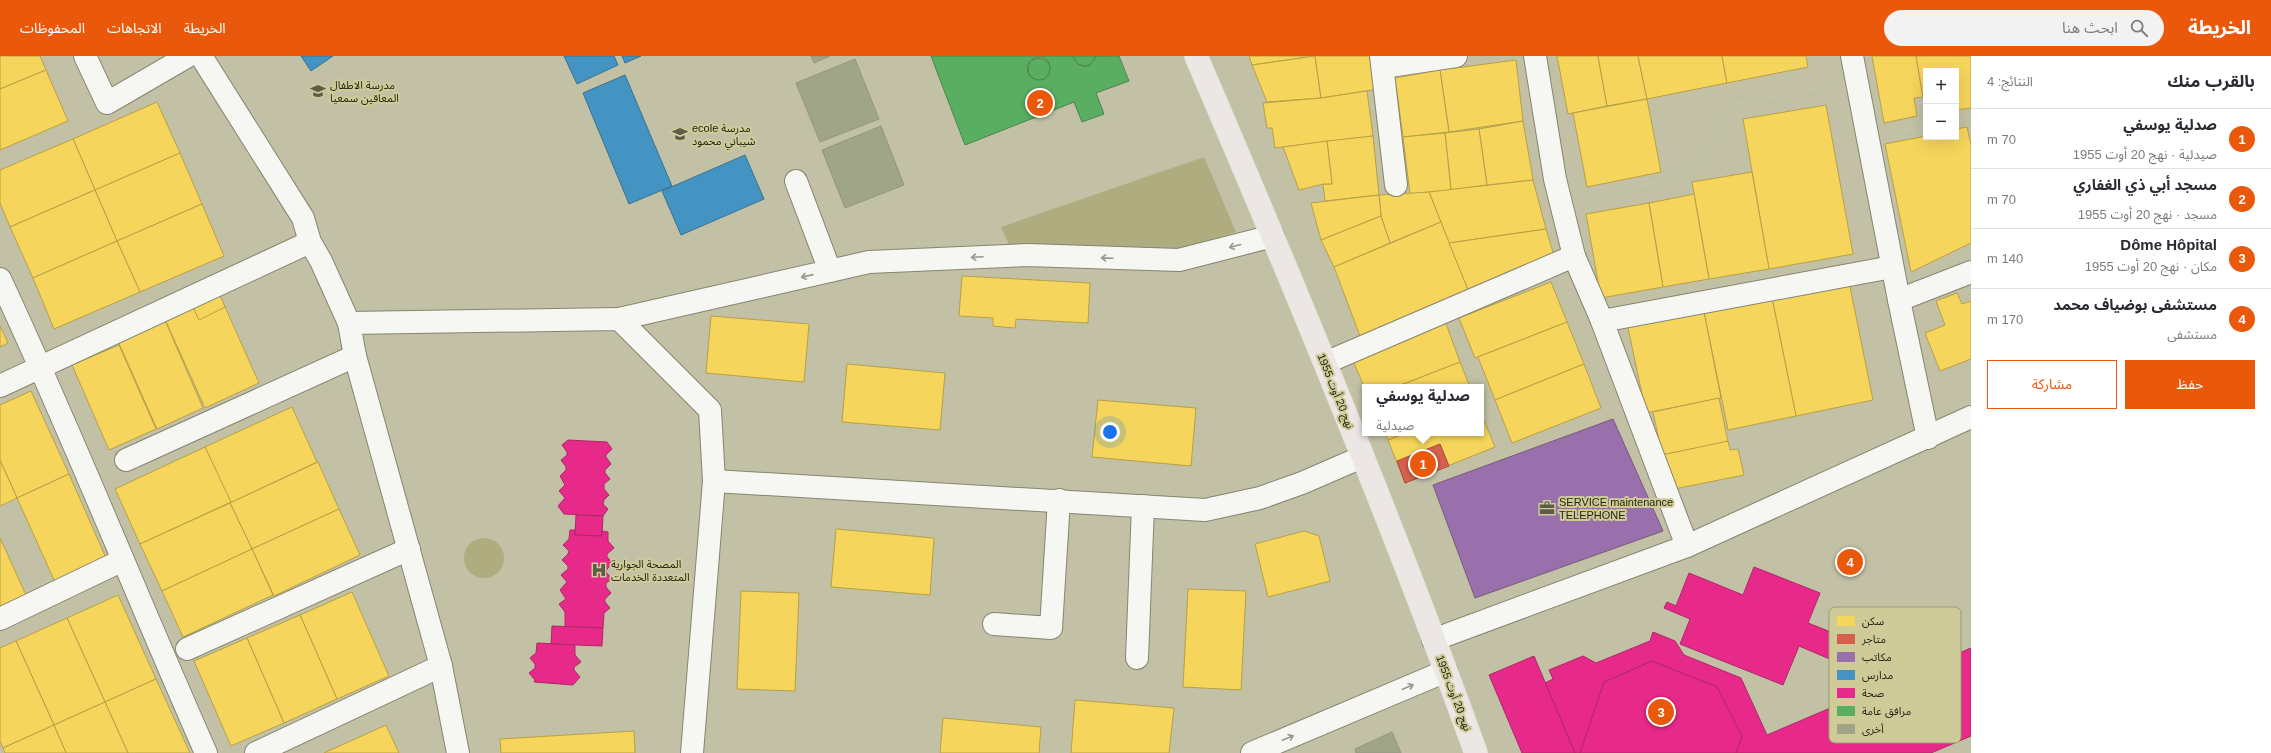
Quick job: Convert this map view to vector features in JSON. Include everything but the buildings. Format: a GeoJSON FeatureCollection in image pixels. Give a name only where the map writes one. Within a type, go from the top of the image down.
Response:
{"type":"FeatureCollection","features":[{"type":"Feature","properties":{"kind":"main road","name":"نهج 20 أوت 1955"},"geometry":{"type":"LineString","coordinates":[[1196,56],[1273,236],[1325,363],[1446,671],[1476,753]]}},
{"type":"Feature","properties":{"kind":"street"},"geometry":{"type":"LineString","coordinates":[[85,56],[107,103],[188,56]]}},
{"type":"Feature","properties":{"kind":"street"},"geometry":{"type":"LineString","coordinates":[[200,56],[303,218],[310,242],[322,261],[349,322],[355,356],[441,666],[458,753]]}},
{"type":"Feature","properties":{"kind":"street"},"geometry":{"type":"LineString","coordinates":[[1396,185],[1382,61],[1456,56]]}},
{"type":"Feature","properties":{"kind":"street"},"geometry":{"type":"LineString","coordinates":[[1535,56],[1555,179],[1574,256],[1602,321],[1687,546]]}},
{"type":"Feature","properties":{"kind":"street"},"geometry":{"type":"LineString","coordinates":[[1852,56],[1892,267],[1928,438]]}},
{"type":"Feature","properties":{"kind":"street"},"geometry":{"type":"LineString","coordinates":[[796,181],[830,271]]}},
{"type":"Feature","properties":{"kind":"street"},"geometry":{"type":"LineString","coordinates":[[349,322],[619,319],[869,262],[1027,255],[1179,260],[1273,236]]}},
{"type":"Feature","properties":{"kind":"street"},"geometry":{"type":"LineString","coordinates":[[0,386],[310,242]]}},
{"type":"Feature","properties":{"kind":"street"},"geometry":{"type":"LineString","coordinates":[[1325,363],[1574,256]]}},
{"type":"Feature","properties":{"kind":"street"},"geometry":{"type":"LineString","coordinates":[[1602,321],[1892,267]]}},
{"type":"Feature","properties":{"kind":"street"},"geometry":{"type":"LineString","coordinates":[[1899,300],[1971,272]]}},
{"type":"Feature","properties":{"kind":"street"},"geometry":{"type":"LineString","coordinates":[[0,279],[41,367],[206,753]]}},
{"type":"Feature","properties":{"kind":"street"},"geometry":{"type":"LineString","coordinates":[[619,319],[710,410],[714,482],[692,753]]}},
{"type":"Feature","properties":{"kind":"street"},"geometry":{"type":"LineString","coordinates":[[126,460],[355,356]]}},
{"type":"Feature","properties":{"kind":"street"},"geometry":{"type":"LineString","coordinates":[[1433,640],[1687,546],[1928,438],[1971,417]]}},
{"type":"Feature","properties":{"kind":"street"},"geometry":{"type":"LineString","coordinates":[[714,482],[1059,500],[1205,510],[1253,499],[1302,483],[1362,456]]}},
{"type":"Feature","properties":{"kind":"street"},"geometry":{"type":"LineString","coordinates":[[994,624],[1050,628],[1059,500]]}},
{"type":"Feature","properties":{"kind":"street"},"geometry":{"type":"LineString","coordinates":[[1137,658],[1143,506]]}},
{"type":"Feature","properties":{"kind":"street"},"geometry":{"type":"LineString","coordinates":[[187,649],[409,549]]}},
{"type":"Feature","properties":{"kind":"street"},"geometry":{"type":"LineString","coordinates":[[0,619],[123,560]]}},
{"type":"Feature","properties":{"kind":"street"},"geometry":{"type":"LineString","coordinates":[[256,753],[441,666]]}},
{"type":"Feature","properties":{"kind":"street"},"geometry":{"type":"LineString","coordinates":[[1252,753],[1446,671]]}},
{"type":"Feature","properties":{"kind":"path"},"geometry":{"type":"LineString","coordinates":[[1562,209],[1690,172],[1735,104],[1856,81]]}},
{"type":"Feature","properties":{"kind":"path"},"geometry":{"type":"LineString","coordinates":[[1959,120],[1971,118]]}},
{"type":"Feature","properties":{"kind":"path"},"geometry":{"type":"LineString","coordinates":[[1867,137],[1923,127]]}},
{"type":"Feature","properties":{"kind":"shaded area"},"geometry":{"type":"Polygon","coordinates":[[[1204,157],[1236,232],[1178,250],[1009,245],[1001,227],[1204,157]]]}},
{"type":"Feature","properties":{"kind":"shaded area"},"geometry":{"type":"Polygon","coordinates":[[[484,538],[495,541],[501,547],[504,558],[501,569],[495,575],[484,578],[473,575],[467,569],[464,558],[467,547],[473,541],[484,538]]]}},
{"type":"Feature","properties":{"kind":"place","name":"مدرسة الاطفال المعاقين سمعيا"},"geometry":{"type":"Point","coordinates":[318,91]}},
{"type":"Feature","properties":{"kind":"place","name":"مسجد أبي ذي الغفاري"},"geometry":{"type":"Point","coordinates":[1040,103]}},
{"type":"Feature","properties":{"kind":"place","name":"ecole مدرسة شيباني محمود"},"geometry":{"type":"Point","coordinates":[680,134]}},
{"type":"Feature","properties":{"kind":"place","name":"صدلية يوسفي"},"geometry":{"type":"Point","coordinates":[1423,464]}},
{"type":"Feature","properties":{"kind":"place","name":"SERVICE maintenance TELEPHONE"},"geometry":{"type":"Point","coordinates":[1547,508]}},
{"type":"Feature","properties":{"kind":"place","name":"مستشفى بوضياف محمد"},"geometry":{"type":"Point","coordinates":[1850,562]}},
{"type":"Feature","properties":{"kind":"place","name":"المصحة الجوارية المتعددة الخدمات"},"geometry":{"type":"Point","coordinates":[599,570]}},
{"type":"Feature","properties":{"kind":"place","name":"Dôme Hôpital"},"geometry":{"type":"Point","coordinates":[1661,712]}}]}
